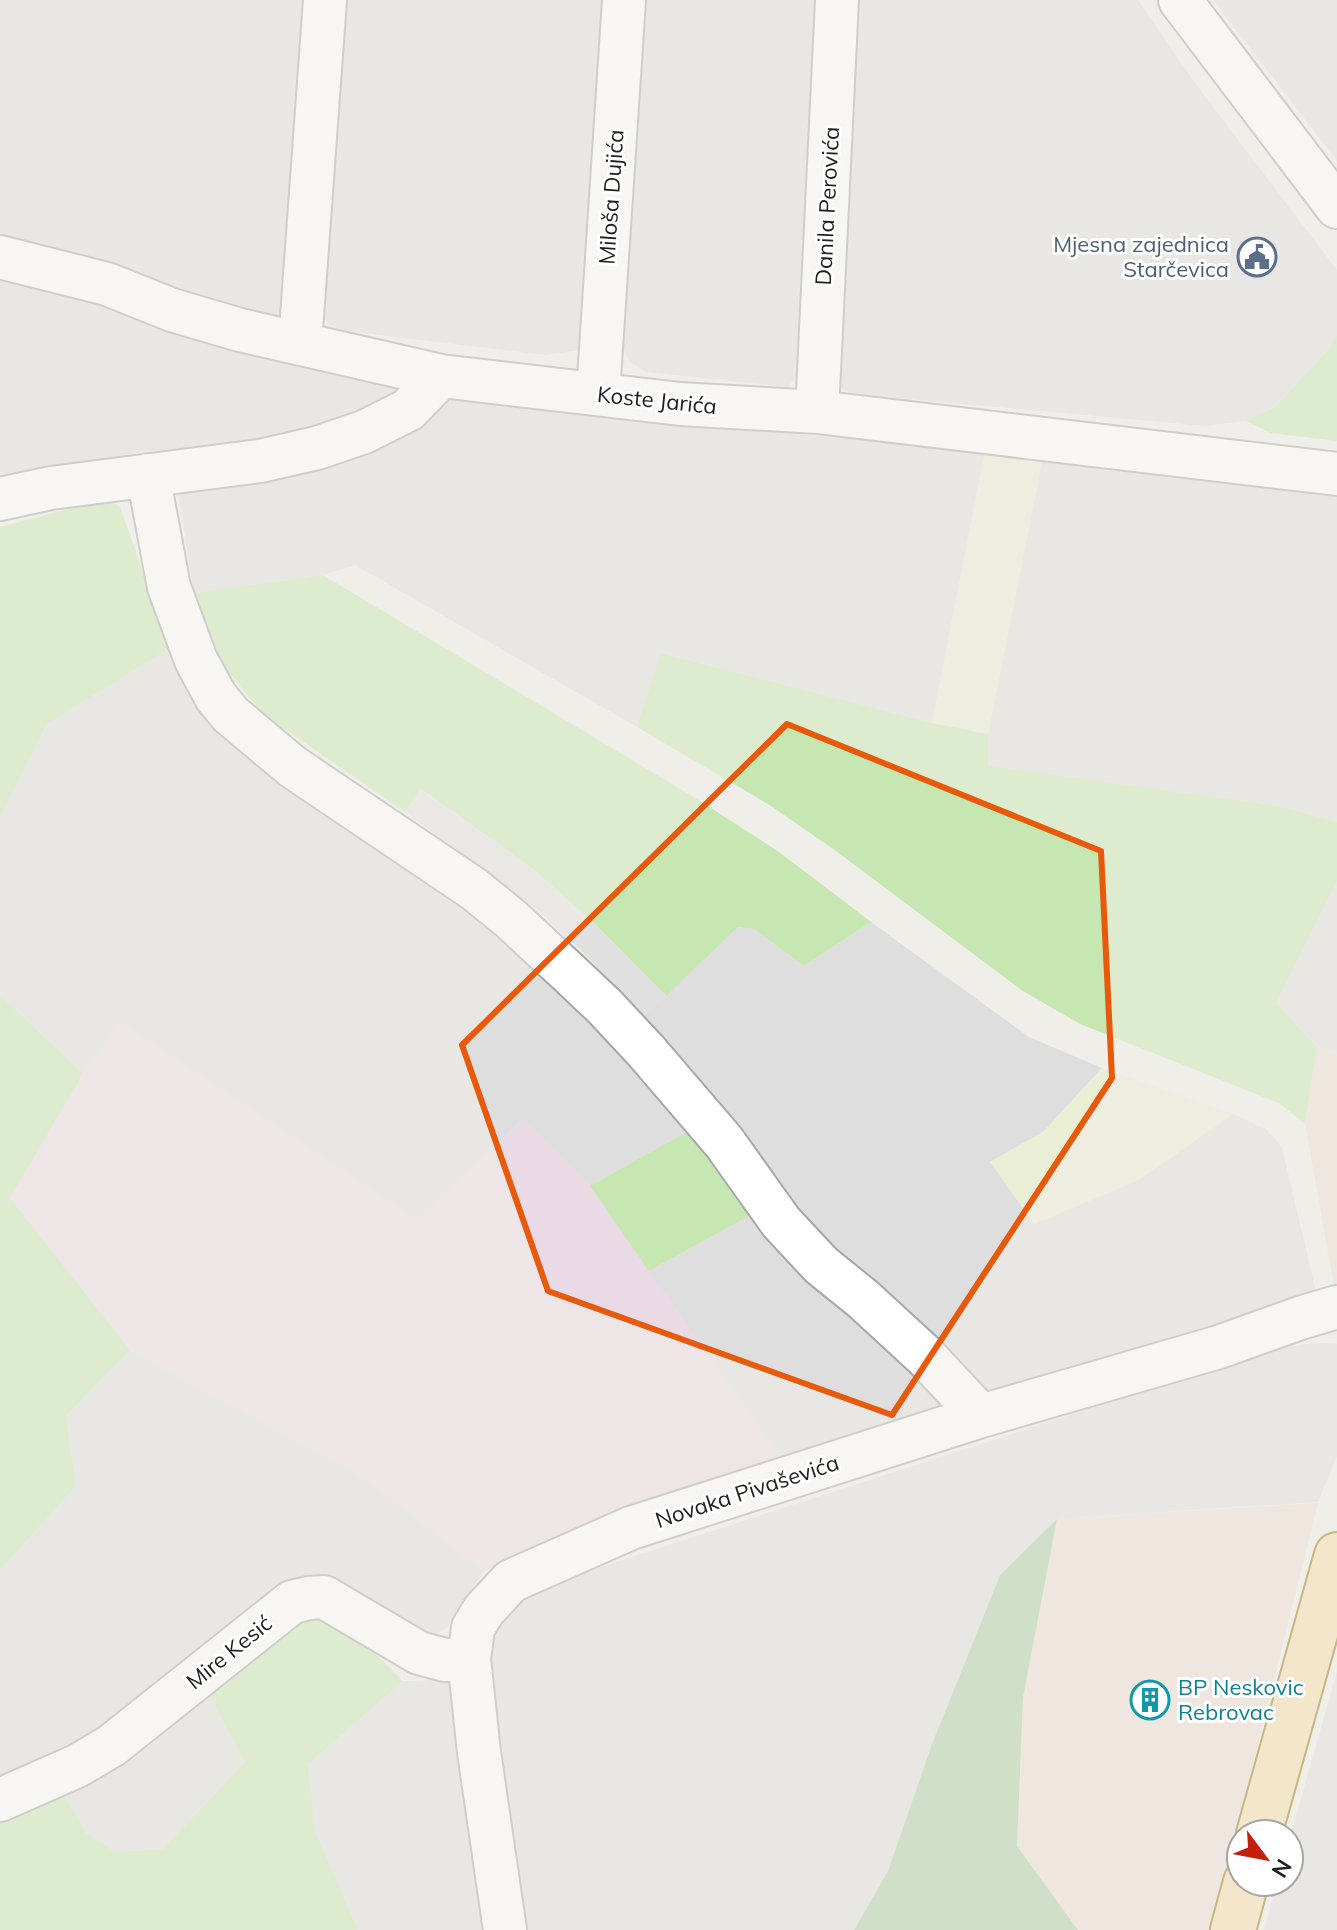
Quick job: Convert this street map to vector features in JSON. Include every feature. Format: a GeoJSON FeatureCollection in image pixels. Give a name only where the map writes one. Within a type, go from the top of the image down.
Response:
{"type":"FeatureCollection","features":[{"type":"Feature","properties":{"kind":"main road"},"geometry":{"type":"LineString","coordinates":[[1263,1818],[1337,1555]]}},
{"type":"Feature","properties":{"kind":"main road"},"geometry":{"type":"LineString","coordinates":[[1233,1930],[1242,1898]]}},
{"type":"Feature","properties":{"kind":"street"},"geometry":{"type":"LineString","coordinates":[[300,344],[325,0]]}},
{"type":"Feature","properties":{"kind":"street","name":"Miloša Dujića"},"geometry":{"type":"LineString","coordinates":[[598,394],[624,0]]}},
{"type":"Feature","properties":{"kind":"street","name":"Danila Perovića"},"geometry":{"type":"LineString","coordinates":[[817,412],[837,0]]}},
{"type":"Feature","properties":{"kind":"street"},"geometry":{"type":"LineString","coordinates":[[1180,0],[1324,164],[1337,207]]}},
{"type":"Feature","properties":{"kind":"street"},"geometry":{"type":"LineString","coordinates":[[0,257],[107,284],[172,310],[240,330],[441,376]]}},
{"type":"Feature","properties":{"kind":"street"},"geometry":{"type":"LineString","coordinates":[[0,499],[51,488],[260,461],[317,448],[364,432],[408,410],[441,376]]}},
{"type":"Feature","properties":{"kind":"street","name":"Koste Jarića"},"geometry":{"type":"LineString","coordinates":[[441,376],[680,404],[817,412],[1337,474]]}},
{"type":"Feature","properties":{"kind":"street"},"geometry":{"type":"LineString","coordinates":[[148,475],[169,587],[196,660],[216,697],[231,715],[293,767],[474,889],[569,973],[646,1051],[724,1142],[781,1222],[821,1265],[925,1356],[981,1416]]}},
{"type":"Feature","properties":{"kind":"street","name":"Novaka Pivaševića"},"geometry":{"type":"LineString","coordinates":[[505,1930],[469,1659],[473,1628],[484,1610],[511,1581],[631,1528],[981,1416],[1219,1347],[1337,1307]]}},
{"type":"Feature","properties":{"kind":"street","name":"Mire Kesić"},"geometry":{"type":"LineString","coordinates":[[0,1800],[77,1766],[111,1746],[292,1602],[324,1597],[419,1653],[445,1660],[469,1659]]}},
{"type":"Feature","properties":{"kind":"highlighted area"},"geometry":{"type":"Polygon","coordinates":[[[787,724],[1101,851],[1112,1078],[892,1415],[548,1291],[462,1045],[787,724]]]}},
{"type":"Feature","properties":{"kind":"shaded area"},"geometry":{"type":"Polygon","coordinates":[[[0,0],[314,0],[290,307],[279,318],[0,241],[0,0]]]}},
{"type":"Feature","properties":{"kind":"shaded area"},"geometry":{"type":"Polygon","coordinates":[[[337,0],[609,0],[585,331],[580,350],[546,355],[347,331],[330,325],[317,312],[337,0]]]}},
{"type":"Feature","properties":{"kind":"shaded area"},"geometry":{"type":"Polygon","coordinates":[[[643,0],[817,0],[796,378],[787,387],[646,372],[630,362],[621,345],[643,0]]]}},
{"type":"Feature","properties":{"kind":"shaded area"},"geometry":{"type":"Polygon","coordinates":[[[853,0],[1138,0],[1195,83],[1337,270],[1337,334],[1329,349],[1275,407],[1246,421],[1205,426],[854,394],[840,387],[834,377],[853,0]]]}},
{"type":"Feature","properties":{"kind":"shaded area"},"geometry":{"type":"Polygon","coordinates":[[[1214,0],[1337,0],[1337,161],[1220,9],[1214,0]]]}},
{"type":"Feature","properties":{"kind":"shaded area"},"geometry":{"type":"Polygon","coordinates":[[[0,272],[408,368],[397,401],[349,426],[221,452],[146,451],[0,481],[0,272]]]}},
{"type":"Feature","properties":{"kind":"shaded area"},"geometry":{"type":"Polygon","coordinates":[[[467,395],[645,420],[985,452],[932,723],[662,653],[637,727],[355,565],[323,575],[194,593],[177,485],[467,395]]]}},
{"type":"Feature","properties":{"kind":"shaded area"},"geometry":{"type":"Polygon","coordinates":[[[1042,462],[1337,497],[1337,822],[1279,806],[987,766],[988,734],[1042,462]]]}},
{"type":"Feature","properties":{"kind":"shaded area"},"geometry":{"type":"Polygon","coordinates":[[[170,648],[534,957],[699,1125],[590,1186],[523,1119],[417,1220],[121,1023],[83,1074],[0,995],[0,816],[47,724],[170,648]]]}},
{"type":"Feature","properties":{"kind":"shaded area"},"geometry":{"type":"Polygon","coordinates":[[[420,789],[532,868],[600,929],[666,996],[643,1017],[581,950],[535,908],[405,812],[420,789]]]}},
{"type":"Feature","properties":{"kind":"shaded area"},"geometry":{"type":"Polygon","coordinates":[[[1337,881],[1337,1052],[1317,1047],[1276,1003],[1337,881]]]}},
{"type":"Feature","properties":{"kind":"shaded area"},"geometry":{"type":"Polygon","coordinates":[[[871,922],[1029,1037],[1102,1068],[1043,1132],[990,1162],[1137,1181],[1233,1114],[1266,1129],[1282,1147],[1317,1296],[987,1399],[805,1227],[643,1017],[738,927],[754,929],[804,966],[871,922]]]}},
{"type":"Feature","properties":{"kind":"shaded area"},"geometry":{"type":"Polygon","coordinates":[[[121,1023],[417,1220],[523,1119],[590,1186],[782,1460],[689,1488],[484,1571],[367,1479],[130,1350],[10,1198],[83,1074],[121,1023]]]}},
{"type":"Feature","properties":{"kind":"shaded area"},"geometry":{"type":"Polygon","coordinates":[[[1317,1047],[1337,1052],[1337,1285],[1334,1286],[1305,1124],[1317,1047]]]}},
{"type":"Feature","properties":{"kind":"shaded area"},"geometry":{"type":"Polygon","coordinates":[[[760,1210],[954,1409],[782,1460],[649,1271],[760,1210]]]}},
{"type":"Feature","properties":{"kind":"shaded area"},"geometry":{"type":"Polygon","coordinates":[[[1337,1344],[1337,1456],[1318,1502],[1057,1519],[1000,1575],[932,1744],[888,1871],[854,1930],[520,1930],[486,1679],[488,1641],[506,1614],[536,1588],[1271,1350],[1337,1344]]]}},
{"type":"Feature","properties":{"kind":"shaded area"},"geometry":{"type":"Polygon","coordinates":[[[130,1350],[367,1479],[484,1571],[447,1628],[432,1635],[349,1589],[108,1728],[0,1786],[0,1567],[76,1486],[66,1416],[130,1350]]]}},
{"type":"Feature","properties":{"kind":"shaded area"},"geometry":{"type":"Polygon","coordinates":[[[1318,1503],[1240,1818],[1225,1818],[1225,1878],[1212,1930],[1078,1930],[1017,1846],[1023,1698],[1057,1519],[1318,1503]]]}},
{"type":"Feature","properties":{"kind":"shaded area"},"geometry":{"type":"Polygon","coordinates":[[[1337,1671],[1337,1930],[1264,1930],[1273,1898],[1305,1898],[1305,1818],[1295,1818],[1337,1671]]]}},
{"type":"Feature","properties":{"kind":"shaded area"},"geometry":{"type":"Polygon","coordinates":[[[455,1679],[485,1930],[358,1930],[315,1831],[308,1764],[403,1681],[455,1679]]]}},
{"type":"Feature","properties":{"kind":"shaded area"},"geometry":{"type":"Polygon","coordinates":[[[208,1693],[245,1762],[163,1849],[115,1852],[86,1833],[64,1795],[208,1693]]]}},
{"type":"Feature","properties":{"kind":"green space"},"geometry":{"type":"Polygon","coordinates":[[[1337,334],[1337,441],[1271,433],[1246,421],[1275,407],[1329,349],[1337,334]]]}},
{"type":"Feature","properties":{"kind":"green space"},"geometry":{"type":"Polygon","coordinates":[[[985,452],[1042,462],[988,734],[932,723],[985,452]]]}},
{"type":"Feature","properties":{"kind":"green space"},"geometry":{"type":"Polygon","coordinates":[[[106,499],[120,507],[170,648],[47,724],[0,816],[0,527],[106,499]]]}},
{"type":"Feature","properties":{"kind":"green space"},"geometry":{"type":"Polygon","coordinates":[[[323,575],[697,799],[779,852],[871,922],[804,966],[754,929],[738,927],[666,996],[600,929],[532,868],[421,789],[405,812],[263,714],[224,667],[194,593],[323,575]]]}},
{"type":"Feature","properties":{"kind":"green space"},"geometry":{"type":"Polygon","coordinates":[[[661,653],[932,723],[988,734],[988,766],[1279,806],[1337,822],[1337,881],[1276,1003],[1317,1047],[1305,1124],[1279,1103],[1080,1024],[1023,991],[771,806],[637,727],[661,653]]]}},
{"type":"Feature","properties":{"kind":"green space"},"geometry":{"type":"Polygon","coordinates":[[[0,995],[83,1074],[10,1198],[130,1350],[66,1416],[76,1486],[2,1568],[0,1567],[0,995]]]}},
{"type":"Feature","properties":{"kind":"green space"},"geometry":{"type":"Polygon","coordinates":[[[1102,1068],[1233,1114],[1137,1181],[1034,1224],[990,1162],[1043,1132],[1102,1068]]]}},
{"type":"Feature","properties":{"kind":"green space"},"geometry":{"type":"Polygon","coordinates":[[[699,1125],[760,1210],[649,1271],[590,1186],[699,1125]]]}},
{"type":"Feature","properties":{"kind":"green space"},"geometry":{"type":"Polygon","coordinates":[[[1057,1519],[1023,1698],[1017,1846],[1078,1930],[854,1930],[888,1871],[932,1744],[1000,1575],[1057,1519]]]}},
{"type":"Feature","properties":{"kind":"green space"},"geometry":{"type":"Polygon","coordinates":[[[326,1619],[351,1629],[403,1681],[308,1764],[315,1831],[358,1930],[0,1930],[0,1823],[64,1795],[86,1833],[115,1852],[163,1849],[245,1762],[208,1693],[298,1621],[326,1619]]]}},
{"type":"Feature","properties":{"kind":"place","name":"Mjesna zajednica Starčevica"},"geometry":{"type":"Point","coordinates":[1257,257]}},
{"type":"Feature","properties":{"kind":"place","name":"BP Neskovic Rebrovac"},"geometry":{"type":"Point","coordinates":[1150,1700]}}]}
